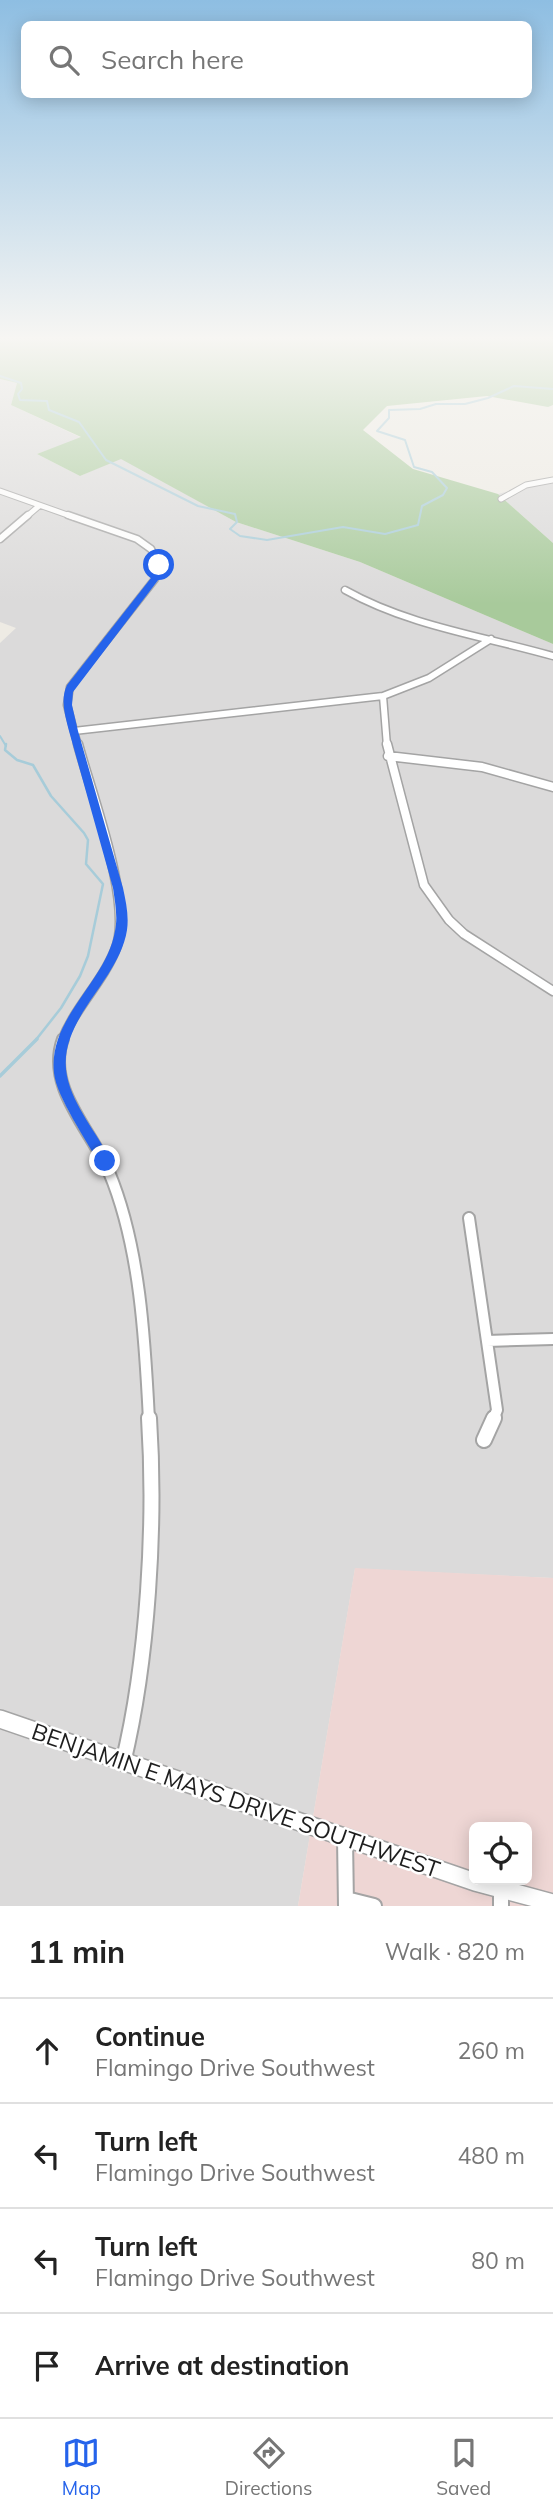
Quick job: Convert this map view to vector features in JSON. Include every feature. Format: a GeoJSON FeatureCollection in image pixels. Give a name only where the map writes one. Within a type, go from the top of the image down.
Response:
{"type":"FeatureCollection","features":[{"type":"Feature","properties":{"kind":"street"},"geometry":{"type":"LineString","coordinates":[[502,499],[519,487],[553,480]]}},
{"type":"Feature","properties":{"kind":"street"},"geometry":{"type":"LineString","coordinates":[[0,491],[136,539],[151,549],[159,560],[155,579],[70,687],[67,705],[118,888],[122,912],[121,931],[115,951],[68,1029],[62,1044],[60,1073],[64,1088],[105,1161],[117,1192],[144,1337],[152,1422],[151,1524],[146,1598],[132,1731],[123,1763]]}},
{"type":"Feature","properties":{"kind":"street"},"geometry":{"type":"LineString","coordinates":[[0,539],[39,506]]}},
{"type":"Feature","properties":{"kind":"street"},"geometry":{"type":"LineString","coordinates":[[345,590],[379,608],[423,624],[553,656]]}},
{"type":"Feature","properties":{"kind":"street"},"geometry":{"type":"LineString","coordinates":[[74,731],[383,696],[429,678],[491,639]]}},
{"type":"Feature","properties":{"kind":"street"},"geometry":{"type":"LineString","coordinates":[[383,696],[388,756],[420,876],[449,920],[480,946],[553,991]]}},
{"type":"Feature","properties":{"kind":"street"},"geometry":{"type":"LineString","coordinates":[[388,756],[482,767],[553,787]]}},
{"type":"Feature","properties":{"kind":"street"},"geometry":{"type":"LineString","coordinates":[[469,1218],[497,1410],[484,1440]]}},
{"type":"Feature","properties":{"kind":"street"},"geometry":{"type":"LineString","coordinates":[[487,1341],[553,1339]]}},
{"type":"Feature","properties":{"kind":"street","name":"BENJAMIN E MAYS DRIVE SOUTHWEST"},"geometry":{"type":"LineString","coordinates":[[0,1719],[345,1838],[501,1897],[553,1903]]}},
{"type":"Feature","properties":{"kind":"street"},"geometry":{"type":"LineString","coordinates":[[345,1838],[346,1902],[374,1906]]}},
{"type":"Feature","properties":{"kind":"shaded area"},"geometry":{"type":"Polygon","coordinates":[[[0,426],[56,426],[82,438],[37,454],[80,476],[121,458],[236,522],[360,562],[553,644],[553,1578],[355,1569],[298,1906],[0,1906],[0,643],[16,628],[0,622],[0,426]]]}},
{"type":"Feature","properties":{"kind":"shaded area"},"geometry":{"type":"Polygon","coordinates":[[[553,479],[553,543],[498,494],[553,479]]]}},
{"type":"Feature","properties":{"kind":"shaded area"},"geometry":{"type":"Polygon","coordinates":[[[355,1568],[553,1578],[553,1906],[298,1906],[355,1568]]]}},
{"type":"Feature","properties":{"kind":"green space"},"geometry":{"type":"Polygon","coordinates":[[[57,426],[367,426],[363,430],[413,469],[498,494],[553,543],[553,644],[360,562],[236,522],[121,459],[80,476],[37,454],[81,437],[57,426]]]}},
{"type":"Feature","properties":{"kind":"waterway"},"geometry":{"type":"LineString","coordinates":[[82,426],[106,460],[198,506],[235,514],[237,522],[230,529],[240,536],[267,540],[343,527],[385,534],[418,525],[422,506],[443,495],[447,488],[432,472],[414,467],[405,440],[377,431],[382,426]]}},
{"type":"Feature","properties":{"kind":"waterway"},"geometry":{"type":"LineString","coordinates":[[0,736],[6,746]]}},
{"type":"Feature","properties":{"kind":"waterway"},"geometry":{"type":"LineString","coordinates":[[6,746],[5,750],[17,760],[33,765],[51,796],[84,833],[88,840],[86,864],[103,884],[88,956],[80,976],[61,1008],[35,1041]]}},
{"type":"Feature","properties":{"kind":"waterway"},"geometry":{"type":"LineString","coordinates":[[0,1076],[35,1041]]}},
{"type":"Feature","properties":{"kind":"route"},"geometry":{"type":"LineString","coordinates":[[105,1161],[64,1088],[60,1073],[62,1044],[68,1029],[115,951],[121,931],[122,912],[118,888],[67,705],[68,692],[155,579],[159,565]]}}]}
